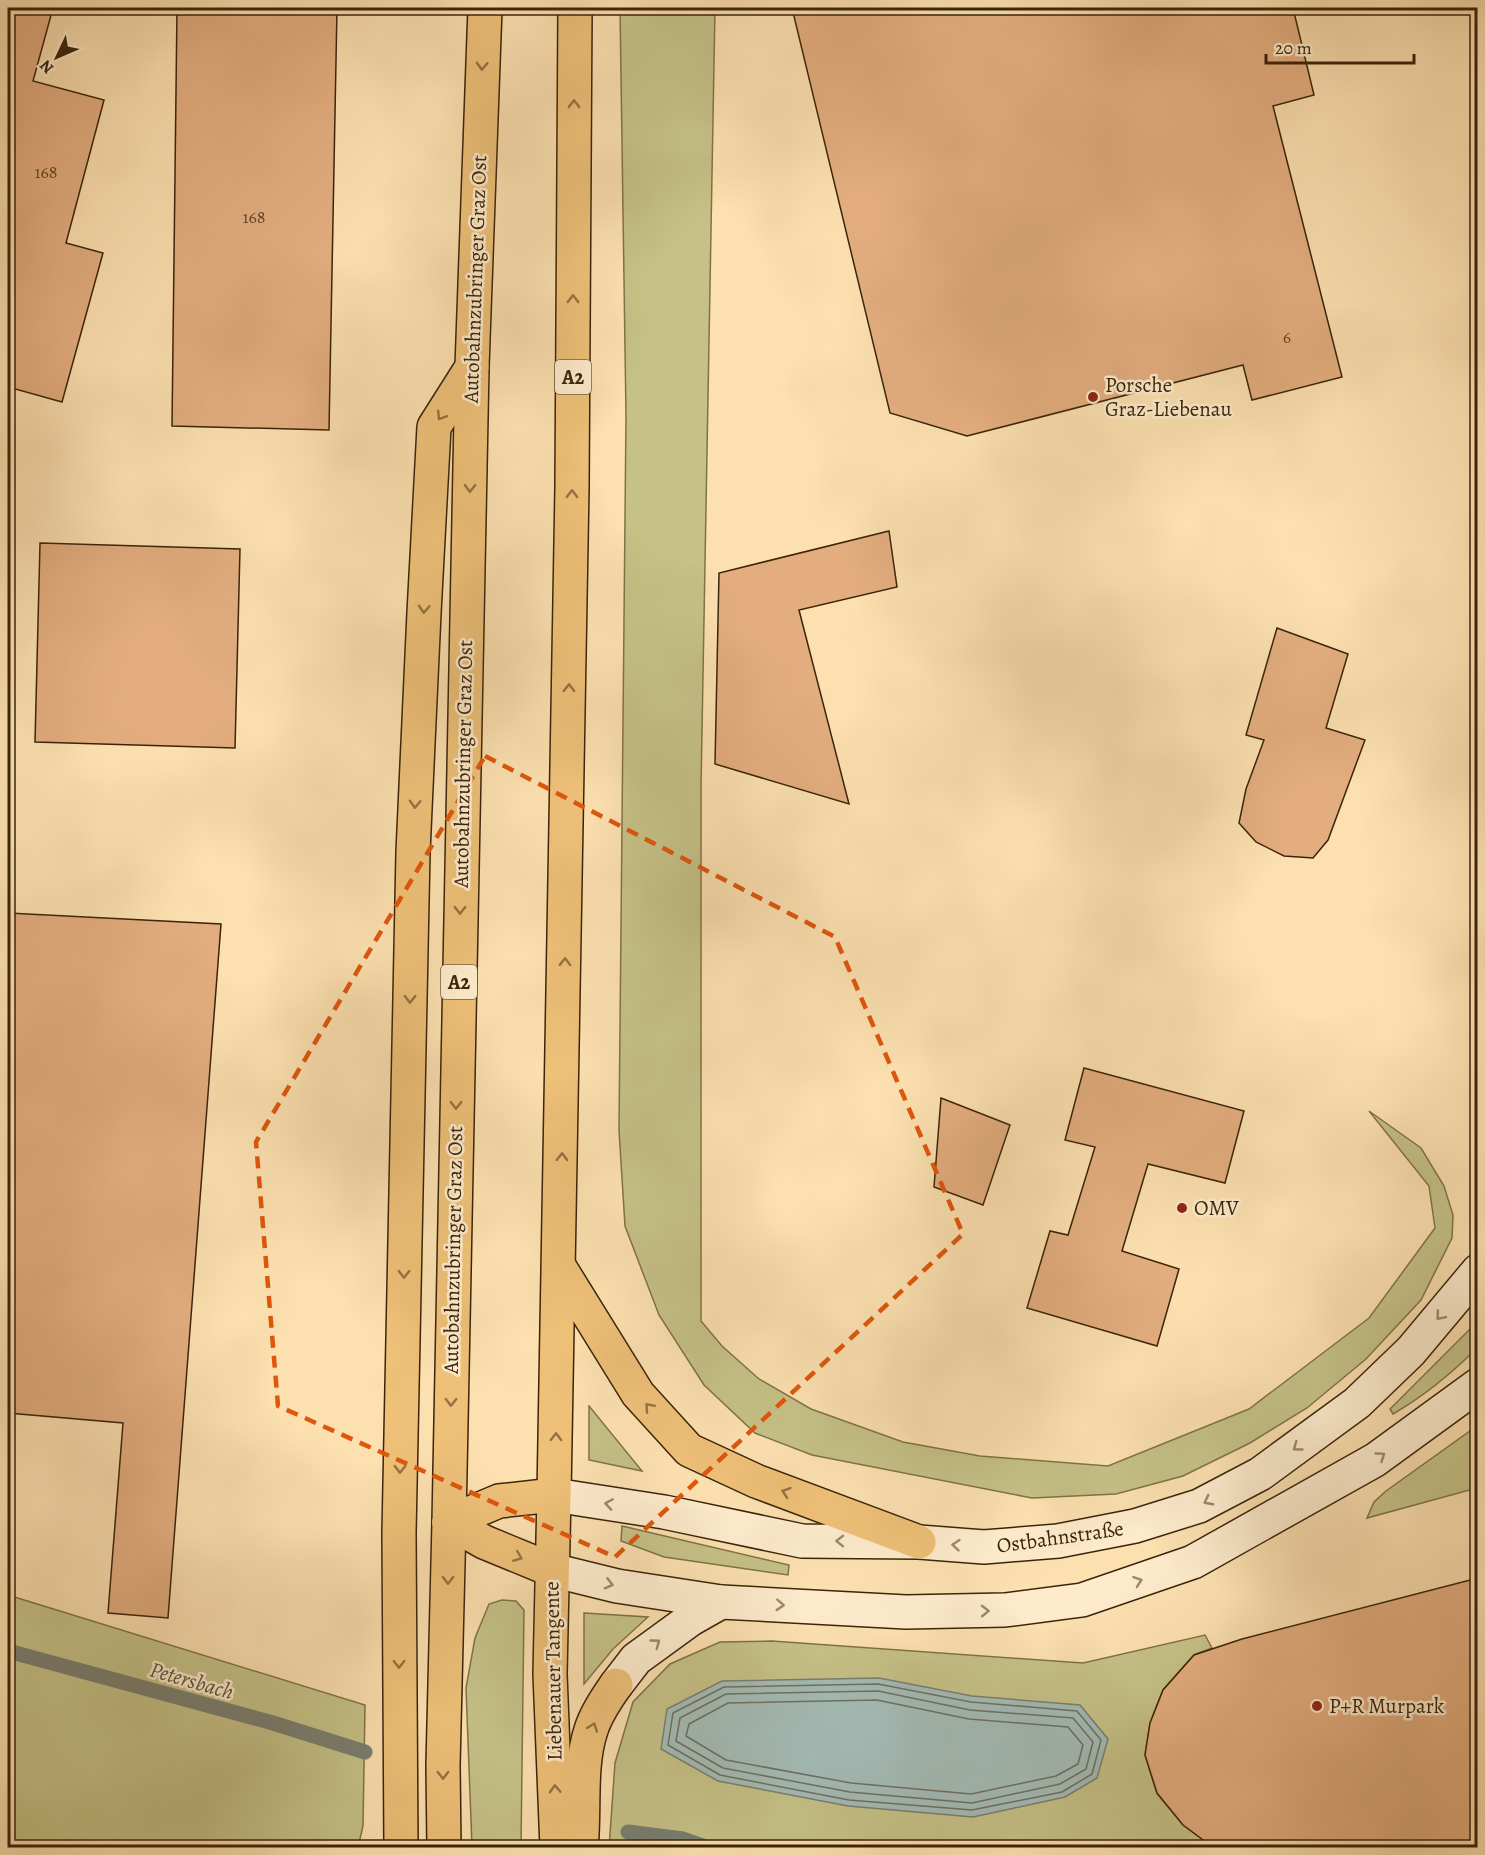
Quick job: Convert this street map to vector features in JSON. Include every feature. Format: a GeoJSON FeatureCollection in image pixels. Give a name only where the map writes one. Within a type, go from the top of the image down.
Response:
{"type":"FeatureCollection","features":[{"type":"Feature","properties":{"kind":"main road","name":"Autobahnzubringer Graz Ost"},"geometry":{"type":"LineString","coordinates":[[449,1522],[472,367],[485,8]]}},
{"type":"Feature","properties":{"kind":"main road","name":"A2"},"geometry":{"type":"LineString","coordinates":[[555,1495],[573,475],[575,8]]}},
{"type":"Feature","properties":{"kind":"main road"},"geometry":{"type":"LineString","coordinates":[[401,1848],[399,1533],[413,852],[423,636],[434,427],[472,367]]}},
{"type":"Feature","properties":{"kind":"main road"},"geometry":{"type":"LineString","coordinates":[[560,1268],[638,1394],[689,1450],[756,1481],[920,1542]]}},
{"type":"Feature","properties":{"kind":"main road","name":"Ostbahnstraße"},"geometry":{"type":"LineString","coordinates":[[555,1495],[664,1512],[802,1541],[920,1542],[984,1547],[1059,1541],[1135,1526],[1199,1506],[1260,1474],[1357,1403],[1411,1351],[1478,1271]]}},
{"type":"Feature","properties":{"kind":"main road"},"geometry":{"type":"LineString","coordinates":[[449,1522],[484,1542],[552,1570],[617,1586],[721,1602],[906,1612],[1005,1610],[1082,1600],[1193,1562],[1375,1460],[1478,1385]]}},
{"type":"Feature","properties":{"kind":"main road"},"geometry":{"type":"LineString","coordinates":[[449,1522],[499,1501],[555,1495]]}},
{"type":"Feature","properties":{"kind":"main road","name":"Liebenauer Tangente"},"geometry":{"type":"LineString","coordinates":[[555,1495],[550,1674],[557,1848]]}},
{"type":"Feature","properties":{"kind":"main road"},"geometry":{"type":"LineString","coordinates":[[444,1848],[443,1753],[449,1522]]}},
{"type":"Feature","properties":{"kind":"main road"},"geometry":{"type":"LineString","coordinates":[[581,1848],[587,1750],[591,1730],[602,1706],[636,1659],[692,1619],[721,1602]]}},
{"type":"Feature","properties":{"kind":"highlighted area"},"geometry":{"type":"Polygon","coordinates":[[[485,756],[835,937],[963,1234],[615,1557],[278,1406],[256,1142],[485,756]]]}},
{"type":"Feature","properties":{"kind":"shaded area"},"geometry":{"type":"Polygon","coordinates":[[[620,8],[715,8],[701,786],[701,1321],[722,1346],[759,1379],[811,1409],[903,1442],[980,1456],[1108,1466],[1249,1409],[1369,1318],[1435,1228],[1429,1186],[1369,1111],[1421,1148],[1444,1186],[1453,1215],[1452,1238],[1421,1300],[1366,1359],[1307,1408],[1250,1443],[1183,1476],[1116,1494],[1032,1498],[812,1455],[755,1433],[704,1385],[659,1315],[625,1226],[619,1130],[626,416],[620,8]]]}},
{"type":"Feature","properties":{"kind":"shaded area"},"geometry":{"type":"Polygon","coordinates":[[[1477,1322],[1477,1348],[1437,1384],[1393,1414],[1390,1409],[1477,1322]]]}},
{"type":"Feature","properties":{"kind":"shaded area"},"geometry":{"type":"Polygon","coordinates":[[[589,1406],[642,1471],[589,1460],[589,1406]]]}},
{"type":"Feature","properties":{"kind":"shaded area"},"geometry":{"type":"Polygon","coordinates":[[[1477,1426],[1477,1488],[1367,1518],[1374,1502],[1386,1491],[1477,1426]]]}},
{"type":"Feature","properties":{"kind":"shaded area"},"geometry":{"type":"Polygon","coordinates":[[[622,1526],[789,1565],[788,1575],[664,1557],[621,1541],[622,1526]]]}},
{"type":"Feature","properties":{"kind":"shaded area"},"geometry":{"type":"Polygon","coordinates":[[[8,1595],[365,1705],[363,1826],[358,1847],[8,1847],[8,1595]]]}},
{"type":"Feature","properties":{"kind":"shaded area"},"geometry":{"type":"Polygon","coordinates":[[[502,1600],[516,1601],[524,1610],[521,1847],[472,1847],[466,1688],[475,1638],[489,1604],[502,1600]]]}},
{"type":"Feature","properties":{"kind":"shaded area"},"geometry":{"type":"Polygon","coordinates":[[[584,1613],[648,1617],[613,1649],[584,1684],[584,1613]]]}},
{"type":"Feature","properties":{"kind":"shaded area"},"geometry":{"type":"Polygon","coordinates":[[[1205,1635],[1212,1648],[1194,1655],[1163,1690],[1150,1723],[1145,1755],[1157,1794],[1183,1825],[1214,1847],[609,1848],[615,1763],[633,1702],[670,1664],[720,1642],[772,1641],[1083,1663],[1205,1635]]]}},
{"type":"Feature","properties":{"kind":"water"},"geometry":{"type":"Polygon","coordinates":[[[879,1678],[972,1696],[1080,1705],[1108,1739],[1097,1778],[1065,1797],[973,1817],[848,1806],[718,1781],[661,1749],[667,1709],[722,1681],[879,1678]]]}},
{"type":"Feature","properties":{"kind":"building"},"geometry":{"type":"Polygon","coordinates":[[[8,8],[53,8],[33,81],[104,100],[66,243],[103,253],[62,402],[8,387],[8,8]]]}},
{"type":"Feature","properties":{"kind":"building"},"geometry":{"type":"Polygon","coordinates":[[[177,8],[337,8],[329,430],[172,426],[177,8]]]}},
{"type":"Feature","properties":{"kind":"building"},"geometry":{"type":"Polygon","coordinates":[[[792,8],[1293,8],[1314,95],[1273,106],[1342,377],[1252,400],[1243,365],[967,436],[890,413],[792,8]]]}},
{"type":"Feature","properties":{"kind":"building"},"geometry":{"type":"Polygon","coordinates":[[[889,531],[897,587],[799,610],[849,804],[715,764],[719,573],[889,531]]]}},
{"type":"Feature","properties":{"kind":"building"},"geometry":{"type":"Polygon","coordinates":[[[40,543],[240,549],[235,748],[35,742],[40,543]]]}},
{"type":"Feature","properties":{"kind":"building"},"geometry":{"type":"Polygon","coordinates":[[[1277,628],[1348,654],[1326,728],[1365,740],[1328,840],[1313,858],[1284,856],[1256,842],[1239,823],[1246,789],[1264,740],[1246,735],[1277,628]]]}},
{"type":"Feature","properties":{"kind":"building"},"geometry":{"type":"Polygon","coordinates":[[[8,913],[221,924],[168,1618],[108,1613],[123,1423],[8,1413],[8,913]]]}},
{"type":"Feature","properties":{"kind":"building"},"geometry":{"type":"Polygon","coordinates":[[[1084,1068],[1244,1111],[1225,1183],[1148,1164],[1122,1251],[1179,1269],[1157,1346],[1027,1308],[1050,1231],[1068,1235],[1095,1147],[1065,1140],[1084,1068]]]}},
{"type":"Feature","properties":{"kind":"building"},"geometry":{"type":"Polygon","coordinates":[[[941,1098],[1010,1125],[983,1205],[934,1187],[941,1098]]]}},
{"type":"Feature","properties":{"kind":"building","name":"P+R Murpark"},"geometry":{"type":"Polygon","coordinates":[[[1478,1578],[1478,1848],[1214,1848],[1183,1825],[1157,1793],[1145,1755],[1150,1723],[1163,1690],[1194,1655],[1242,1639],[1478,1578]]]}},
{"type":"Feature","properties":{"kind":"waterway","name":"Petersbach"},"geometry":{"type":"LineString","coordinates":[[8,1651],[273,1723],[365,1752]]}},
{"type":"Feature","properties":{"kind":"waterway","name":"Petersbach"},"geometry":{"type":"LineString","coordinates":[[628,1832],[683,1839],[709,1848]]}},
{"type":"Feature","properties":{"kind":"place","name":"Porsche Graz-Liebenau"},"geometry":{"type":"Point","coordinates":[1093,397]}},
{"type":"Feature","properties":{"kind":"place","name":"OMV"},"geometry":{"type":"Point","coordinates":[1182,1208]}},
{"type":"Feature","properties":{"kind":"place","name":"P+R Murpark"},"geometry":{"type":"Point","coordinates":[1317,1706]}}]}
